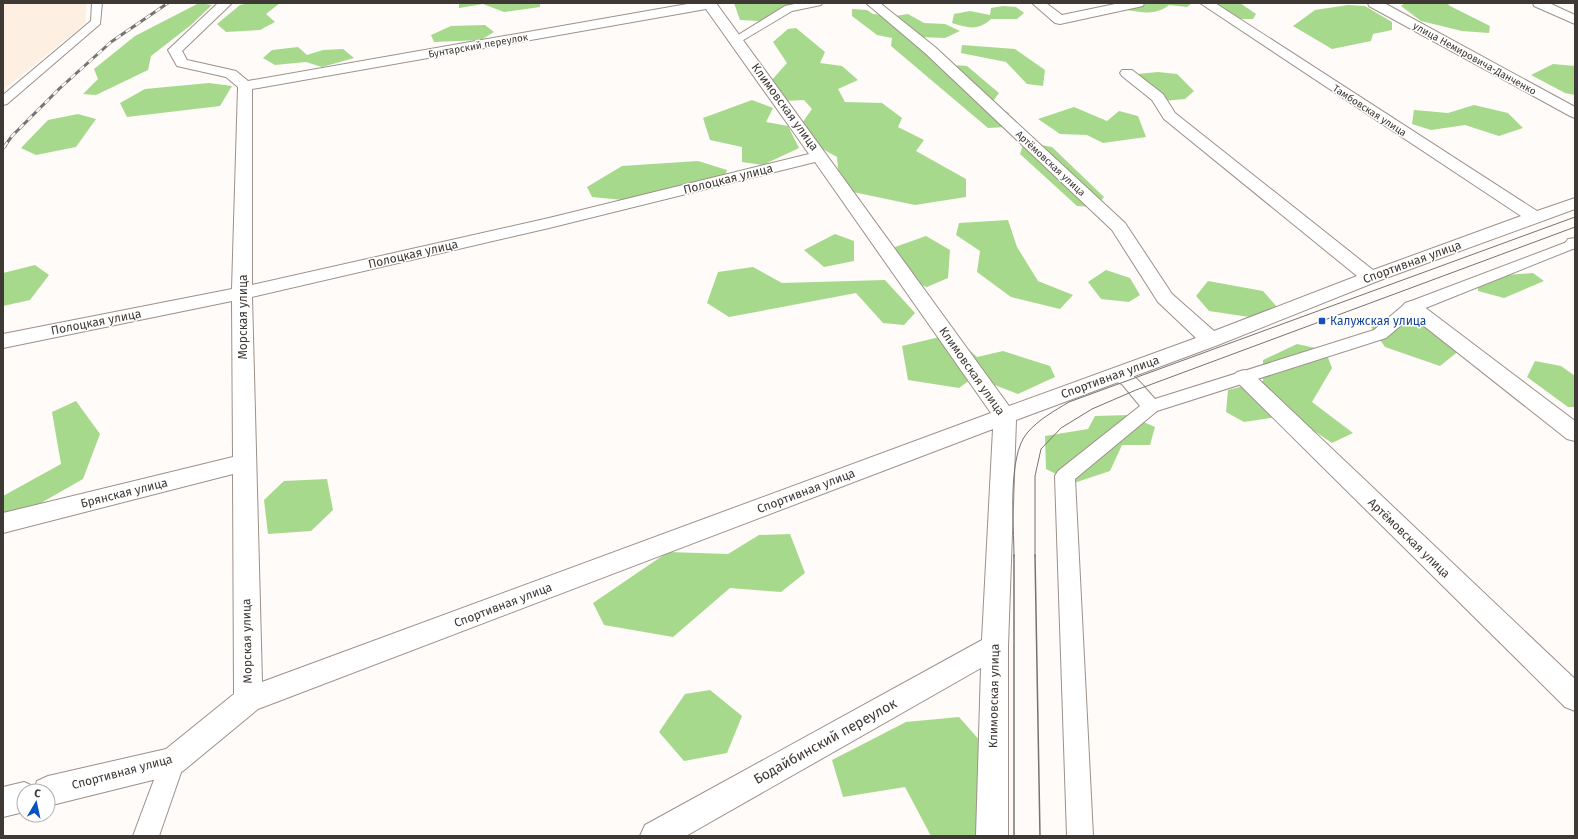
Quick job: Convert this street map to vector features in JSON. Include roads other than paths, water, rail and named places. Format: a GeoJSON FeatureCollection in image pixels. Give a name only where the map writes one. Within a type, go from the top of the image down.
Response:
{"type":"FeatureCollection","features":[{"type":"Feature","properties":{"kind":"street"},"geometry":{"type":"LineString","coordinates":[[226,3],[175,50],[182,63],[232,74],[245,86]]}},
{"type":"Feature","properties":{"kind":"street","name":"Бунтарский переулок"},"geometry":{"type":"LineString","coordinates":[[245,86],[710,3]]}},
{"type":"Feature","properties":{"kind":"street","name":"Климовская улица"},"geometry":{"type":"LineString","coordinates":[[710,3],[1005,416],[995,646],[992,836]]}},
{"type":"Feature","properties":{"kind":"street","name":"Артёмовская улица"},"geometry":{"type":"LineString","coordinates":[[872,3],[930,50],[1119,227],[1165,298],[1210,340]]}},
{"type":"Feature","properties":{"kind":"street"},"geometry":{"type":"LineString","coordinates":[[1038,3],[1060,20],[1138,3]]}},
{"type":"Feature","properties":{"kind":"street","name":"Тамбовская улица"},"geometry":{"type":"LineString","coordinates":[[1206,3],[1534,217]]}},
{"type":"Feature","properties":{"kind":"street","name":"улица Немировича-Данченко"},"geometry":{"type":"LineString","coordinates":[[1374,3],[1575,113]]}},
{"type":"Feature","properties":{"kind":"street"},"geometry":{"type":"LineString","coordinates":[[1539,3],[1575,20]]}},
{"type":"Feature","properties":{"kind":"street"},"geometry":{"type":"LineString","coordinates":[[1127,73],[1158,97],[1169,116],[1372,277]]}},
{"type":"Feature","properties":{"kind":"street","name":"Морская улица"},"geometry":{"type":"LineString","coordinates":[[245,86],[242,293],[248,700]]}},
{"type":"Feature","properties":{"kind":"street","name":"Полоцкая улица"},"geometry":{"type":"LineString","coordinates":[[3,341],[242,293],[549,223],[820,156]]}},
{"type":"Feature","properties":{"kind":"street","name":"Спортивная улица"},"geometry":{"type":"LineString","coordinates":[[56,789],[173,761],[248,700],[1210,340],[1372,277],[1575,203]]}},
{"type":"Feature","properties":{"kind":"street"},"geometry":{"type":"LineString","coordinates":[[1412,306],[1575,434]]}},
{"type":"Feature","properties":{"kind":"street","name":"Артёмовская улица"},"geometry":{"type":"LineString","coordinates":[[1244,377],[1575,698]]}},
{"type":"Feature","properties":{"kind":"street","name":"Брянская улица"},"geometry":{"type":"LineString","coordinates":[[3,523],[244,463]]}},
{"type":"Feature","properties":{"kind":"street","name":"Бодайбинский переулок"},"geometry":{"type":"LineString","coordinates":[[656,836],[995,646]]}},
{"type":"Feature","properties":{"kind":"street"},"geometry":{"type":"LineString","coordinates":[[3,802],[16,799]]}},
{"type":"Feature","properties":{"kind":"lane"},"geometry":{"type":"LineString","coordinates":[[3,102],[96,22],[97,3]]}},
{"type":"Feature","properties":{"kind":"lane"},"geometry":{"type":"LineString","coordinates":[[736,40],[789,8],[817,3]]}},
{"type":"Feature","properties":{"kind":"lane"},"geometry":{"type":"LineString","coordinates":[[1080,836],[1065,476],[1151,408],[1380,334],[1412,306],[1574,244]]}},
{"type":"Feature","properties":{"kind":"lane"},"geometry":{"type":"LineString","coordinates":[[1116,375],[1128,380],[1151,408]]}},
{"type":"Feature","properties":{"kind":"lane"},"geometry":{"type":"LineString","coordinates":[[146,836],[173,761]]}},
{"type":"Feature","properties":{"kind":"tram line"},"geometry":{"type":"LineString","coordinates":[[1014,556],[1014,474],[1021,444],[1031,428],[1069,402],[1575,217]]}},
{"type":"Feature","properties":{"kind":"tram line"},"geometry":{"type":"LineString","coordinates":[[1035,555],[1035,476],[1041,449],[1061,428],[1092,409],[1136,390],[1575,227]]}},
{"type":"Feature","properties":{"kind":"tram line"},"geometry":{"type":"LineString","coordinates":[[1035,555],[1040,836]]}},
{"type":"Feature","properties":{"kind":"tram line"},"geometry":{"type":"LineString","coordinates":[[1014,556],[1014,836]]}},
{"type":"Feature","properties":{"kind":"railway"},"geometry":{"type":"LineString","coordinates":[[4,147],[12,136],[60,88],[111,42],[168,3]]}},
{"type":"Feature","properties":{"kind":"place","name":"Калужская улица"},"geometry":{"type":"Point","coordinates":[1322,321]}}]}
